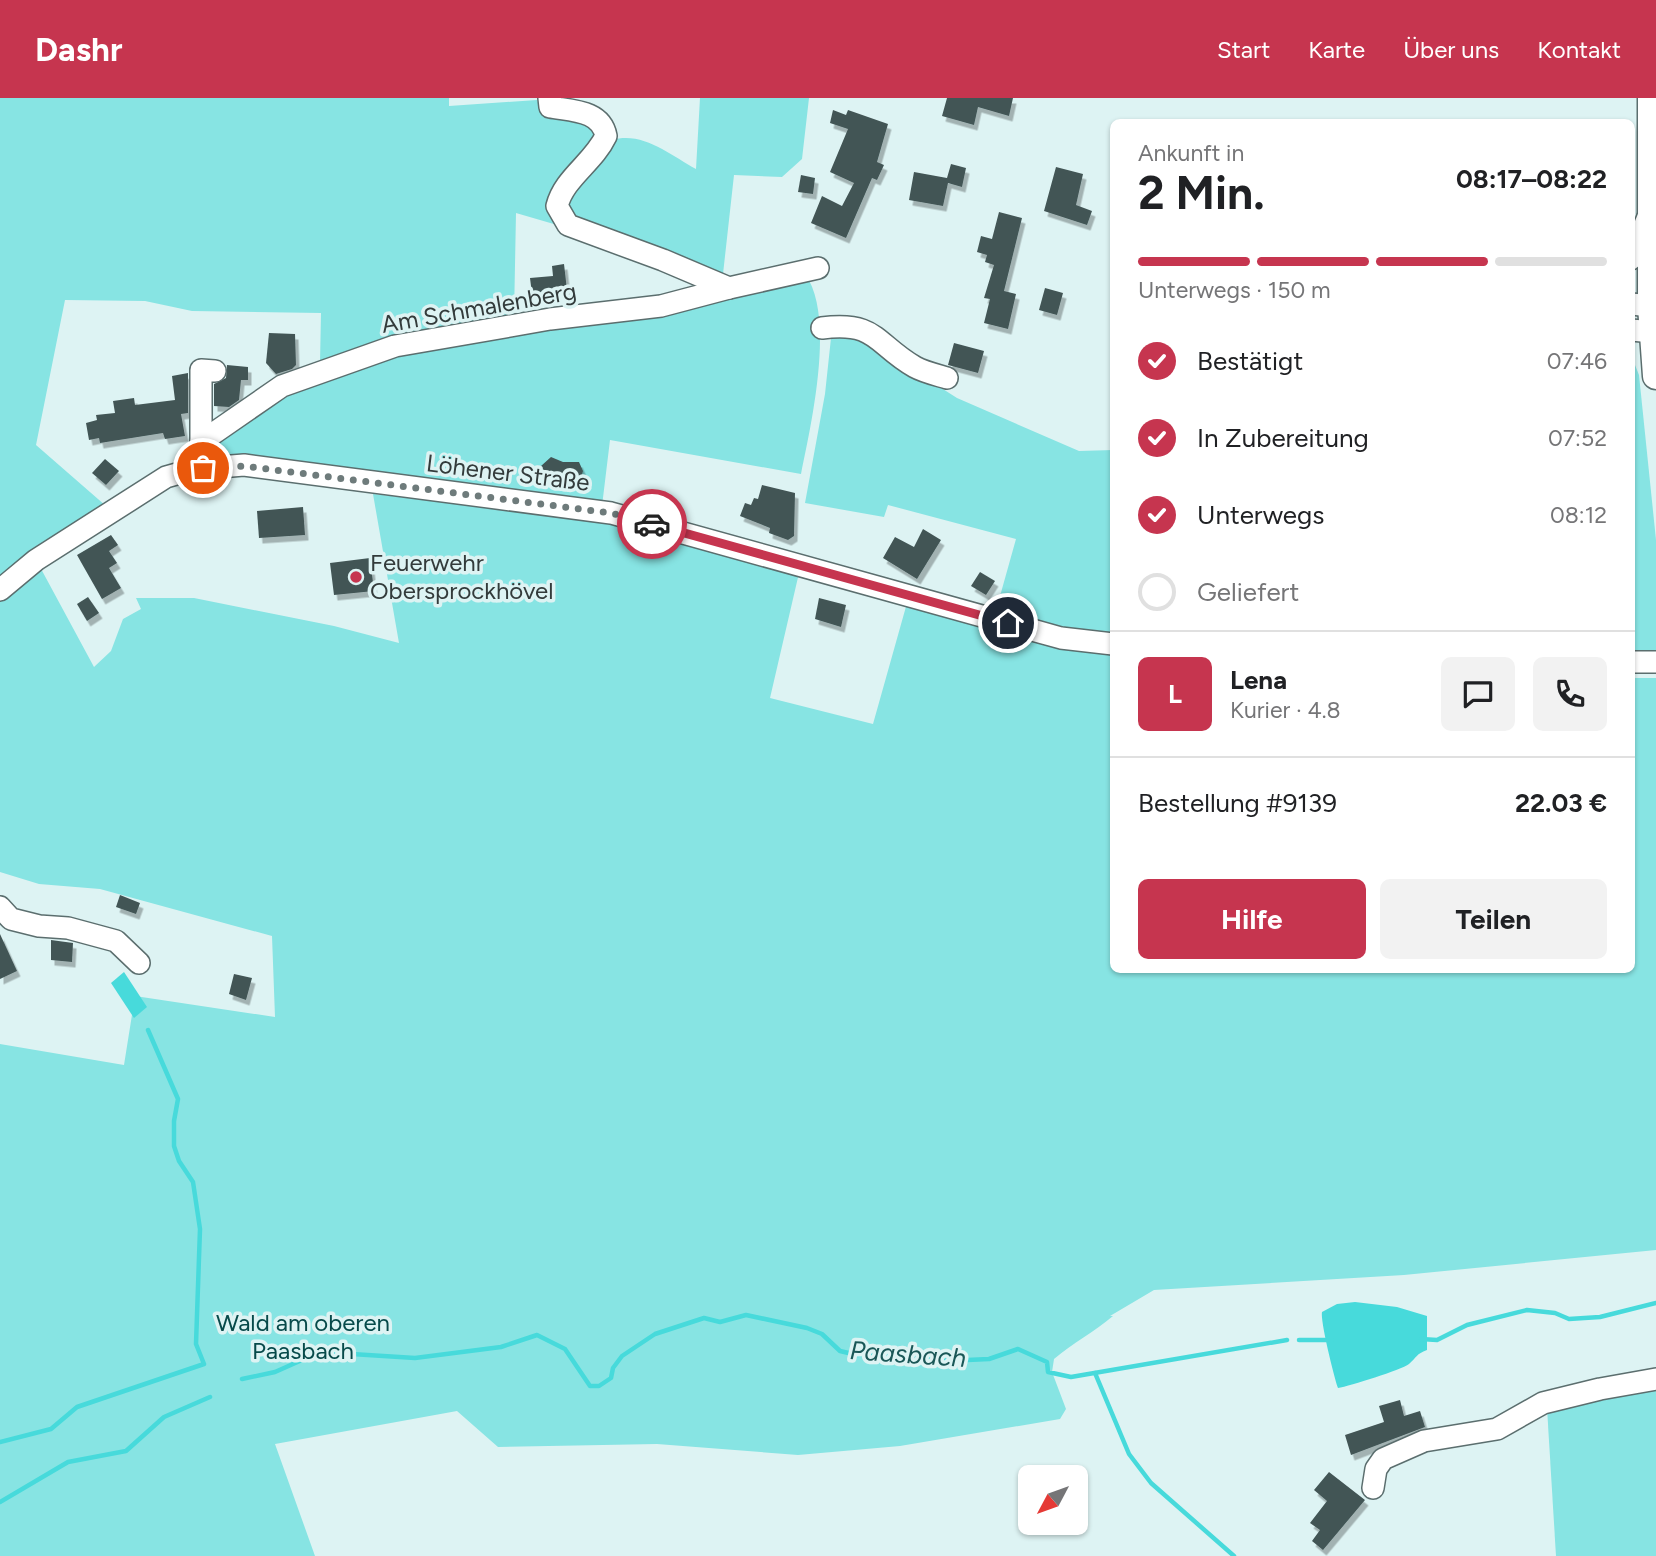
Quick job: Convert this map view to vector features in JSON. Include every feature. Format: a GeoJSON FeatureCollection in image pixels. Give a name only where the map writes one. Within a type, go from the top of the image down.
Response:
{"type":"FeatureCollection","features":[{"type":"Feature","properties":{"kind":"main road"},"geometry":{"type":"LineString","coordinates":[[1651,98],[1651,208],[1642,318],[1656,376]]}},
{"type":"Feature","properties":{"kind":"street"},"geometry":{"type":"LineString","coordinates":[[549,98],[550,107],[587,113],[597,119],[606,136],[599,150],[560,193],[557,206],[568,225],[729,288]]}},
{"type":"Feature","properties":{"kind":"street"},"geometry":{"type":"LineString","coordinates":[[1635,250],[1651,208]]}},
{"type":"Feature","properties":{"kind":"street","name":"Am Schmalenberg"},"geometry":{"type":"LineString","coordinates":[[201,442],[282,386],[395,346],[550,319],[661,306],[818,268]]}},
{"type":"Feature","properties":{"kind":"street"},"geometry":{"type":"LineString","coordinates":[[822,328],[846,325],[865,330],[915,367],[947,378]]}},
{"type":"Feature","properties":{"kind":"street"},"geometry":{"type":"LineString","coordinates":[[203,468],[201,370],[215,371]]}},
{"type":"Feature","properties":{"kind":"street","name":"Löhener Straße"},"geometry":{"type":"LineString","coordinates":[[0,590],[36,560],[166,477],[203,468],[244,466],[611,513],[1061,638],[1110,644]]}},
{"type":"Feature","properties":{"kind":"street"},"geometry":{"type":"LineString","coordinates":[[1635,662],[1656,662]]}},
{"type":"Feature","properties":{"kind":"street"},"geometry":{"type":"LineString","coordinates":[[0,906],[11,919],[38,926],[68,928],[116,941],[139,963]]}},
{"type":"Feature","properties":{"kind":"street"},"geometry":{"type":"LineString","coordinates":[[1373,1488],[1376,1469],[1383,1460],[1424,1441],[1497,1429],[1543,1404],[1600,1389],[1656,1379]]}},
{"type":"Feature","properties":{"kind":"green space"},"geometry":{"type":"Polygon","coordinates":[[[0,98],[449,98],[449,106],[537,100],[541,109],[600,128],[571,174],[564,227],[516,213],[514,317],[320,363],[321,313],[192,311],[145,301],[65,300],[36,445],[106,506],[64,529],[0,576],[0,98]]]}},
{"type":"Feature","properties":{"kind":"green space"},"geometry":{"type":"Polygon","coordinates":[[[700,98],[809,98],[802,159],[782,177],[734,175],[722,283],[569,221],[564,195],[612,140],[623,138],[645,142],[696,169],[700,98]]]}},
{"type":"Feature","properties":{"kind":"green space"},"geometry":{"type":"Polygon","coordinates":[[[805,274],[814,293],[819,316],[820,343],[815,400],[801,474],[610,440],[602,506],[207,461],[211,445],[276,397],[402,352],[546,326],[546,331],[805,274]]]}},
{"type":"Feature","properties":{"kind":"green space"},"geometry":{"type":"Polygon","coordinates":[[[847,328],[957,398],[1079,451],[1110,450],[1110,636],[1062,631],[995,614],[1016,539],[888,505],[884,517],[805,503],[825,394],[832,332],[847,328]]]}},
{"type":"Feature","properties":{"kind":"green space"},"geometry":{"type":"Polygon","coordinates":[[[1635,365],[1639,375],[1656,540],[1656,650],[1635,650],[1635,365]]]}},
{"type":"Feature","properties":{"kind":"green space","name":"Wald am oberen Paasbach"},"geometry":{"type":"Polygon","coordinates":[[[373,494],[601,520],[799,573],[770,698],[873,724],[907,603],[1110,653],[1110,973],[1635,973],[1635,678],[1656,678],[1656,1250],[1404,1275],[1154,1290],[1110,1316],[1113,1316],[1054,1359],[1052,1372],[1066,1409],[1060,1419],[900,1446],[798,1455],[657,1444],[498,1447],[457,1411],[275,1444],[315,1556],[0,1556],[0,1044],[124,1065],[135,996],[275,1017],[272,936],[100,889],[39,884],[0,872],[0,598],[40,567],[94,667],[111,651],[123,619],[141,609],[136,598],[194,598],[334,626],[399,643],[373,494]]]}},
{"type":"Feature","properties":{"kind":"green space"},"geometry":{"type":"Polygon","coordinates":[[[1656,1386],[1656,1556],[1556,1556],[1547,1408],[1656,1386]]]}},
{"type":"Feature","properties":{"kind":"shaded area"},"geometry":{"type":"Polygon","coordinates":[[[124,972],[147,1007],[134,1018],[111,983],[124,972]]]}},
{"type":"Feature","properties":{"kind":"shaded area"},"geometry":{"type":"Polygon","coordinates":[[[1355,1302],[1397,1307],[1427,1316],[1427,1350],[1404,1367],[1338,1388],[1325,1337],[1322,1312],[1337,1304],[1355,1302]]]}},
{"type":"Feature","properties":{"kind":"building"},"geometry":{"type":"Polygon","coordinates":[[[947,98],[1013,98],[1009,116],[978,107],[974,125],[942,116],[947,98]]]}},
{"type":"Feature","properties":{"kind":"building"},"geometry":{"type":"Polygon","coordinates":[[[833,110],[846,115],[848,110],[888,124],[877,162],[884,165],[877,180],[872,178],[846,238],[811,223],[822,196],[842,206],[854,183],[830,172],[848,129],[830,123],[833,110]]]}},
{"type":"Feature","properties":{"kind":"building"},"geometry":{"type":"Polygon","coordinates":[[[951,164],[966,168],[962,187],[948,183],[943,206],[909,200],[914,172],[947,178],[951,164]]]}},
{"type":"Feature","properties":{"kind":"building"},"geometry":{"type":"Polygon","coordinates":[[[1056,167],[1083,174],[1076,205],[1092,211],[1087,225],[1044,211],[1056,167]]]}},
{"type":"Feature","properties":{"kind":"building"},"geometry":{"type":"Polygon","coordinates":[[[801,175],[815,178],[813,194],[798,192],[801,175]]]}},
{"type":"Feature","properties":{"kind":"building"},"geometry":{"type":"Polygon","coordinates":[[[999,212],[1022,218],[1004,291],[1016,294],[1008,329],[984,323],[990,299],[984,298],[994,265],[985,262],[987,255],[977,252],[981,236],[992,239],[999,212]]]}},
{"type":"Feature","properties":{"kind":"building"},"geometry":{"type":"Polygon","coordinates":[[[564,264],[567,290],[532,294],[530,278],[553,276],[552,266],[564,264]]]}},
{"type":"Feature","properties":{"kind":"building"},"geometry":{"type":"Polygon","coordinates":[[[1045,288],[1063,293],[1057,315],[1039,310],[1045,288]]]}},
{"type":"Feature","properties":{"kind":"building"},"geometry":{"type":"Polygon","coordinates":[[[269,333],[295,334],[296,365],[292,369],[276,374],[266,363],[269,333]]]}},
{"type":"Feature","properties":{"kind":"building"},"geometry":{"type":"Polygon","coordinates":[[[954,343],[984,351],[978,373],[948,365],[954,343]]]}},
{"type":"Feature","properties":{"kind":"building"},"geometry":{"type":"Polygon","coordinates":[[[227,365],[248,367],[248,380],[241,380],[239,400],[229,407],[214,406],[214,384],[226,378],[227,365]]]}},
{"type":"Feature","properties":{"kind":"building"},"geometry":{"type":"Polygon","coordinates":[[[188,373],[188,413],[181,414],[185,436],[165,439],[163,433],[100,443],[99,438],[89,440],[86,423],[97,420],[96,415],[115,413],[113,401],[134,398],[135,405],[175,400],[172,376],[188,373]]]}},
{"type":"Feature","properties":{"kind":"building"},"geometry":{"type":"Polygon","coordinates":[[[551,457],[563,462],[579,462],[583,471],[581,478],[566,483],[546,477],[541,466],[551,457]]]}},
{"type":"Feature","properties":{"kind":"building"},"geometry":{"type":"Polygon","coordinates":[[[105,459],[119,471],[106,485],[92,473],[105,459]]]}},
{"type":"Feature","properties":{"kind":"building"},"geometry":{"type":"Polygon","coordinates":[[[762,485],[795,493],[794,536],[788,540],[769,533],[770,528],[740,516],[745,503],[751,505],[754,498],[758,499],[762,485]]]}},
{"type":"Feature","properties":{"kind":"building"},"geometry":{"type":"Polygon","coordinates":[[[303,507],[305,535],[259,538],[257,511],[303,507]]]}},
{"type":"Feature","properties":{"kind":"building"},"geometry":{"type":"Polygon","coordinates":[[[923,529],[941,540],[917,579],[883,558],[895,537],[914,547],[923,529]]]}},
{"type":"Feature","properties":{"kind":"building"},"geometry":{"type":"Polygon","coordinates":[[[111,535],[118,545],[109,551],[117,563],[109,568],[121,588],[102,599],[77,555],[111,535]]]}},
{"type":"Feature","properties":{"kind":"building"},"geometry":{"type":"Polygon","coordinates":[[[370,558],[374,591],[334,595],[330,563],[370,558]]]}},
{"type":"Feature","properties":{"kind":"building"},"geometry":{"type":"Polygon","coordinates":[[[980,572],[995,581],[986,595],[971,586],[980,572]]]}},
{"type":"Feature","properties":{"kind":"building"},"geometry":{"type":"Polygon","coordinates":[[[88,597],[99,613],[87,621],[77,604],[88,597]]]}},
{"type":"Feature","properties":{"kind":"building"},"geometry":{"type":"Polygon","coordinates":[[[819,598],[846,605],[841,627],[815,619],[819,598]]]}},
{"type":"Feature","properties":{"kind":"building"},"geometry":{"type":"Polygon","coordinates":[[[120,895],[140,903],[136,914],[116,907],[120,895]]]}},
{"type":"Feature","properties":{"kind":"building"},"geometry":{"type":"Polygon","coordinates":[[[0,934],[17,971],[0,979],[0,934]]]}},
{"type":"Feature","properties":{"kind":"building"},"geometry":{"type":"Polygon","coordinates":[[[51,940],[73,943],[72,962],[51,960],[51,940]]]}},
{"type":"Feature","properties":{"kind":"building"},"geometry":{"type":"Polygon","coordinates":[[[234,974],[252,978],[246,1000],[229,994],[234,974]]]}},
{"type":"Feature","properties":{"kind":"building"},"geometry":{"type":"Polygon","coordinates":[[[1400,1400],[1404,1416],[1420,1411],[1425,1427],[1351,1455],[1345,1435],[1384,1422],[1379,1406],[1400,1400]]]}},
{"type":"Feature","properties":{"kind":"building"},"geometry":{"type":"Polygon","coordinates":[[[1329,1472],[1365,1500],[1323,1550],[1312,1541],[1320,1530],[1310,1523],[1327,1501],[1314,1490],[1329,1472]]]}},
{"type":"Feature","properties":{"kind":"waterway"},"geometry":{"type":"LineString","coordinates":[[0,1442],[51,1429],[77,1407],[204,1364],[196,1344],[200,1229],[193,1182],[179,1161],[174,1146],[174,1121],[178,1099],[148,1030]]}},
{"type":"Feature","properties":{"kind":"waterway","name":"Paasbach"},"geometry":{"type":"LineString","coordinates":[[1421,1339],[1437,1340],[1467,1325],[1527,1310],[1555,1313],[1569,1319],[1600,1317],[1656,1303]]}},
{"type":"Feature","properties":{"kind":"waterway","name":"Paasbach"},"geometry":{"type":"LineString","coordinates":[[242,1379],[275,1372],[320,1352],[415,1358],[501,1347],[537,1335],[565,1349],[590,1386],[599,1386],[611,1378],[613,1368],[622,1356],[655,1334],[704,1318],[720,1322],[746,1315],[807,1328],[822,1334],[840,1351],[857,1355],[901,1351],[946,1361],[989,1359],[1018,1349],[1047,1362],[1048,1372],[1071,1377],[1287,1340]]}},
{"type":"Feature","properties":{"kind":"waterway","name":"Paasbach"},"geometry":{"type":"LineString","coordinates":[[1299,1340],[1332,1340]]}},
{"type":"Feature","properties":{"kind":"waterway"},"geometry":{"type":"LineString","coordinates":[[1095,1373],[1129,1454],[1151,1483],[1234,1556]]}},
{"type":"Feature","properties":{"kind":"waterway","name":"Paasbach"},"geometry":{"type":"LineString","coordinates":[[0,1502],[68,1462],[126,1451],[164,1417],[210,1397]]}},
{"type":"Feature","properties":{"kind":"way so far"},"geometry":{"type":"LineString","coordinates":[[203,468],[244,466],[611,513],[652,524]]}},
{"type":"Feature","properties":{"kind":"place","name":"Feuerwehr Obersprockhövel"},"geometry":{"type":"Point","coordinates":[356,577]}},
{"type":"Feature","properties":{"kind":"route"},"geometry":{"type":"LineString","coordinates":[[652,524],[1008,623]]}}]}
